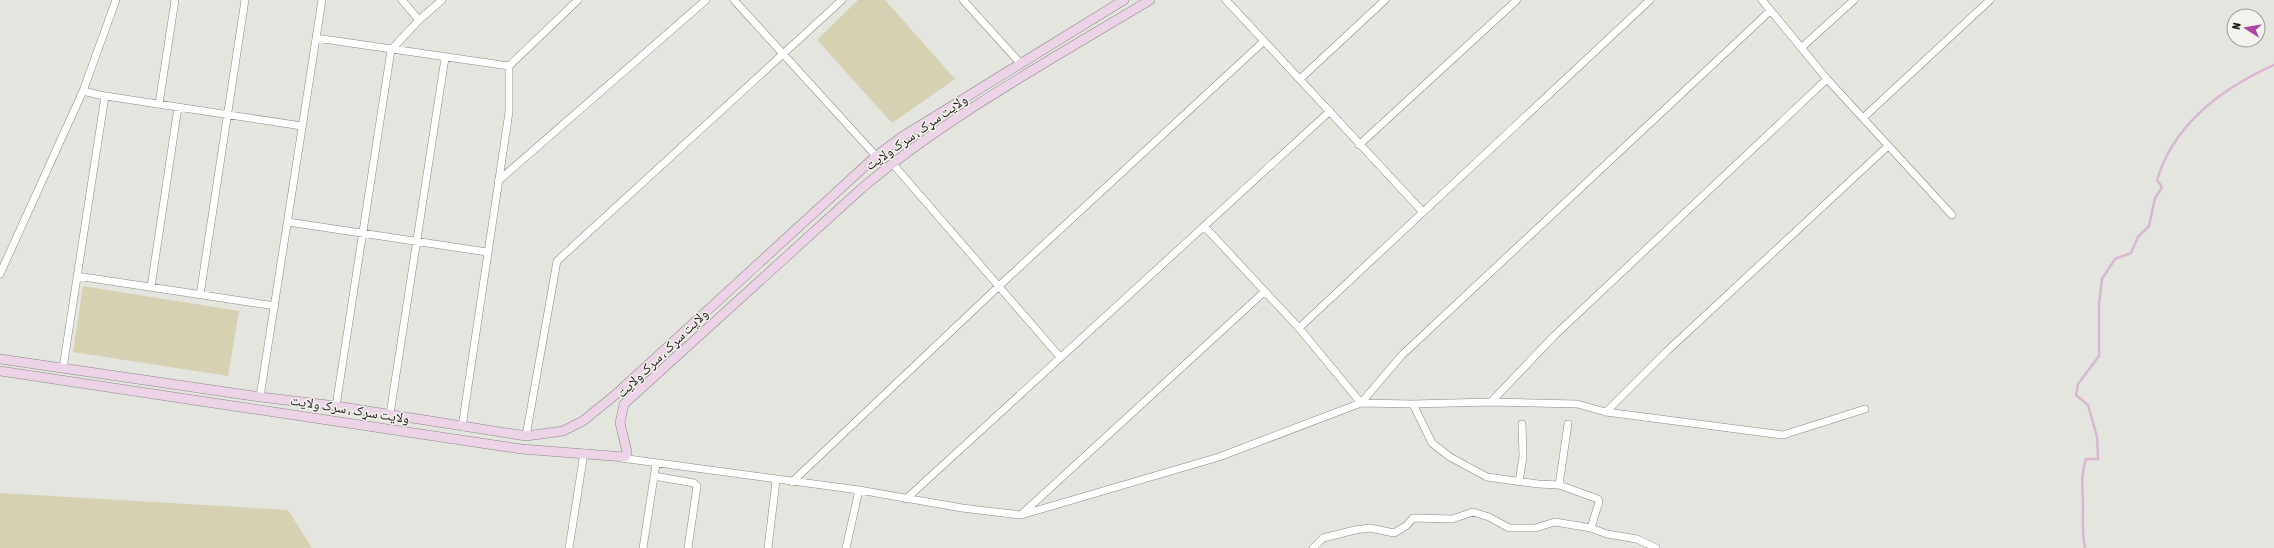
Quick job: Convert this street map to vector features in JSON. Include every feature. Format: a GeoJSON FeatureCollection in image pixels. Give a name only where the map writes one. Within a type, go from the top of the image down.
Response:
{"type":"FeatureCollection","features":[{"type":"Feature","properties":{"kind":"main road","name":"ولایت سړک ، سرک ولایت"},"geometry":{"type":"LineString","coordinates":[[0,359],[260,397],[336,406],[526,436],[564,431],[583,421],[615,395],[876,156],[903,136],[1124,0]]}},
{"type":"Feature","properties":{"kind":"main road","name":"ولایت سړک ، سرک ولایت"},"geometry":{"type":"LineString","coordinates":[[0,371],[521,449],[621,458],[625,457],[627,452],[620,423],[624,404],[892,163],[997,93],[1150,0]]}},
{"type":"Feature","properties":{"kind":"main road"},"geometry":{"type":"LineString","coordinates":[[615,395],[624,404]]}},
{"type":"Feature","properties":{"kind":"street"},"geometry":{"type":"LineString","coordinates":[[0,274],[83,91],[116,0]]}},
{"type":"Feature","properties":{"kind":"street"},"geometry":{"type":"LineString","coordinates":[[159,104],[175,0]]}},
{"type":"Feature","properties":{"kind":"street"},"geometry":{"type":"LineString","coordinates":[[200,295],[245,0]]}},
{"type":"Feature","properties":{"kind":"street"},"geometry":{"type":"LineString","coordinates":[[260,397],[322,0]]}},
{"type":"Feature","properties":{"kind":"street"},"geometry":{"type":"LineString","coordinates":[[402,0],[419,20]]}},
{"type":"Feature","properties":{"kind":"street"},"geometry":{"type":"LineString","coordinates":[[336,406],[391,50],[419,20],[442,0]]}},
{"type":"Feature","properties":{"kind":"street"},"geometry":{"type":"LineString","coordinates":[[462,426],[509,112],[509,66],[578,0]]}},
{"type":"Feature","properties":{"kind":"street"},"geometry":{"type":"LineString","coordinates":[[498,181],[706,0]]}},
{"type":"Feature","properties":{"kind":"street"},"geometry":{"type":"LineString","coordinates":[[734,0],[782,55],[876,156]]}},
{"type":"Feature","properties":{"kind":"street"},"geometry":{"type":"LineString","coordinates":[[526,436],[557,261],[842,0]]}},
{"type":"Feature","properties":{"kind":"street"},"geometry":{"type":"LineString","coordinates":[[963,0],[1020,63]]}},
{"type":"Feature","properties":{"kind":"street"},"geometry":{"type":"LineString","coordinates":[[1226,0],[1330,111],[1359,145],[1422,211]]}},
{"type":"Feature","properties":{"kind":"street"},"geometry":{"type":"LineString","coordinates":[[1300,79],[1385,0]]}},
{"type":"Feature","properties":{"kind":"street"},"geometry":{"type":"LineString","coordinates":[[1359,145],[1518,0]]}},
{"type":"Feature","properties":{"kind":"street"},"geometry":{"type":"LineString","coordinates":[[1299,328],[1422,211],[1650,0]]}},
{"type":"Feature","properties":{"kind":"street"},"geometry":{"type":"LineString","coordinates":[[1762,0],[1828,80],[1952,215]]}},
{"type":"Feature","properties":{"kind":"street"},"geometry":{"type":"LineString","coordinates":[[1801,48],[1854,0]]}},
{"type":"Feature","properties":{"kind":"street"},"geometry":{"type":"LineString","coordinates":[[1863,118],[1990,0]]}},
{"type":"Feature","properties":{"kind":"street"},"geometry":{"type":"LineString","coordinates":[[1361,403],[1402,355],[1770,11]]}},
{"type":"Feature","properties":{"kind":"street"},"geometry":{"type":"LineString","coordinates":[[316,38],[445,58],[509,66]]}},
{"type":"Feature","properties":{"kind":"street"},"geometry":{"type":"LineString","coordinates":[[792,482],[999,286],[1264,40]]}},
{"type":"Feature","properties":{"kind":"street"},"geometry":{"type":"LineString","coordinates":[[390,414],[445,58]]}},
{"type":"Feature","properties":{"kind":"street"},"geometry":{"type":"LineString","coordinates":[[1491,402],[1554,336],[1828,80]]}},
{"type":"Feature","properties":{"kind":"street"},"geometry":{"type":"LineString","coordinates":[[83,91],[104,96],[302,126]]}},
{"type":"Feature","properties":{"kind":"street"},"geometry":{"type":"LineString","coordinates":[[63,368],[104,96]]}},
{"type":"Feature","properties":{"kind":"street"},"geometry":{"type":"LineString","coordinates":[[151,287],[178,107]]}},
{"type":"Feature","properties":{"kind":"street"},"geometry":{"type":"LineString","coordinates":[[906,499],[1330,111]]}},
{"type":"Feature","properties":{"kind":"street"},"geometry":{"type":"LineString","coordinates":[[1606,412],[1667,351],[1888,146]]}},
{"type":"Feature","properties":{"kind":"street"},"geometry":{"type":"LineString","coordinates":[[892,163],[1060,357]]}},
{"type":"Feature","properties":{"kind":"street"},"geometry":{"type":"LineString","coordinates":[[288,222],[487,252]]}},
{"type":"Feature","properties":{"kind":"street"},"geometry":{"type":"LineString","coordinates":[[1204,226],[1299,328],[1361,403]]}},
{"type":"Feature","properties":{"kind":"street"},"geometry":{"type":"LineString","coordinates":[[77,276],[274,306]]}},
{"type":"Feature","properties":{"kind":"street"},"geometry":{"type":"LineString","coordinates":[[1021,515],[1264,292]]}},
{"type":"Feature","properties":{"kind":"street"},"geometry":{"type":"LineString","coordinates":[[621,458],[656,464],[859,490],[906,499],[1021,515],[1219,457],[1361,403],[1413,404],[1491,402],[1577,404],[1606,412],[1783,435],[1865,409]]}},
{"type":"Feature","properties":{"kind":"street"},"geometry":{"type":"LineString","coordinates":[[1413,404],[1432,443],[1450,458],[1487,477],[1519,482],[1559,485],[1598,499],[1599,502],[1591,528]]}},
{"type":"Feature","properties":{"kind":"street"},"geometry":{"type":"LineString","coordinates":[[1519,482],[1522,457],[1522,424]]}},
{"type":"Feature","properties":{"kind":"street"},"geometry":{"type":"LineString","coordinates":[[1559,485],[1568,424]]}},
{"type":"Feature","properties":{"kind":"street"},"geometry":{"type":"LineString","coordinates":[[569,548],[584,454]]}},
{"type":"Feature","properties":{"kind":"street"},"geometry":{"type":"LineString","coordinates":[[644,548],[656,464]]}},
{"type":"Feature","properties":{"kind":"street"},"geometry":{"type":"LineString","coordinates":[[654,476],[697,486],[688,548]]}},
{"type":"Feature","properties":{"kind":"street"},"geometry":{"type":"LineString","coordinates":[[768,548],[776,480]]}},
{"type":"Feature","properties":{"kind":"street"},"geometry":{"type":"LineString","coordinates":[[846,548],[859,490]]}},
{"type":"Feature","properties":{"kind":"street"},"geometry":{"type":"LineString","coordinates":[[1313,548],[1323,538],[1355,530],[1370,528],[1394,533],[1406,526],[1413,518],[1452,519],[1473,512],[1489,517],[1509,528],[1535,528],[1554,522],[1591,528],[1607,534],[1636,539],[1656,548]]}},
{"type":"Feature","properties":{"kind":"shaded area"},"geometry":{"type":"Polygon","coordinates":[[[858,0],[885,0],[955,79],[892,123],[817,40],[858,0]]]}},
{"type":"Feature","properties":{"kind":"shaded area"},"geometry":{"type":"Polygon","coordinates":[[[83,286],[239,311],[228,376],[73,352],[83,286]]]}},
{"type":"Feature","properties":{"kind":"shaded area"},"geometry":{"type":"Polygon","coordinates":[[[0,493],[288,510],[312,548],[0,548],[0,493]]]}},
{"type":"Feature","properties":{"kind":"waterway"},"geometry":{"type":"LineString","coordinates":[[2085,548],[2083,538],[2083,471],[2086,459],[2098,459],[2097,437],[2088,405],[2076,395],[2078,384],[2099,356],[2099,304],[2102,279],[2115,259],[2131,253],[2138,237],[2149,226],[2155,198],[2162,187],[2157,180],[2165,160],[2175,142],[2188,125],[2219,97],[2255,74],[2274,65]]}}]}
